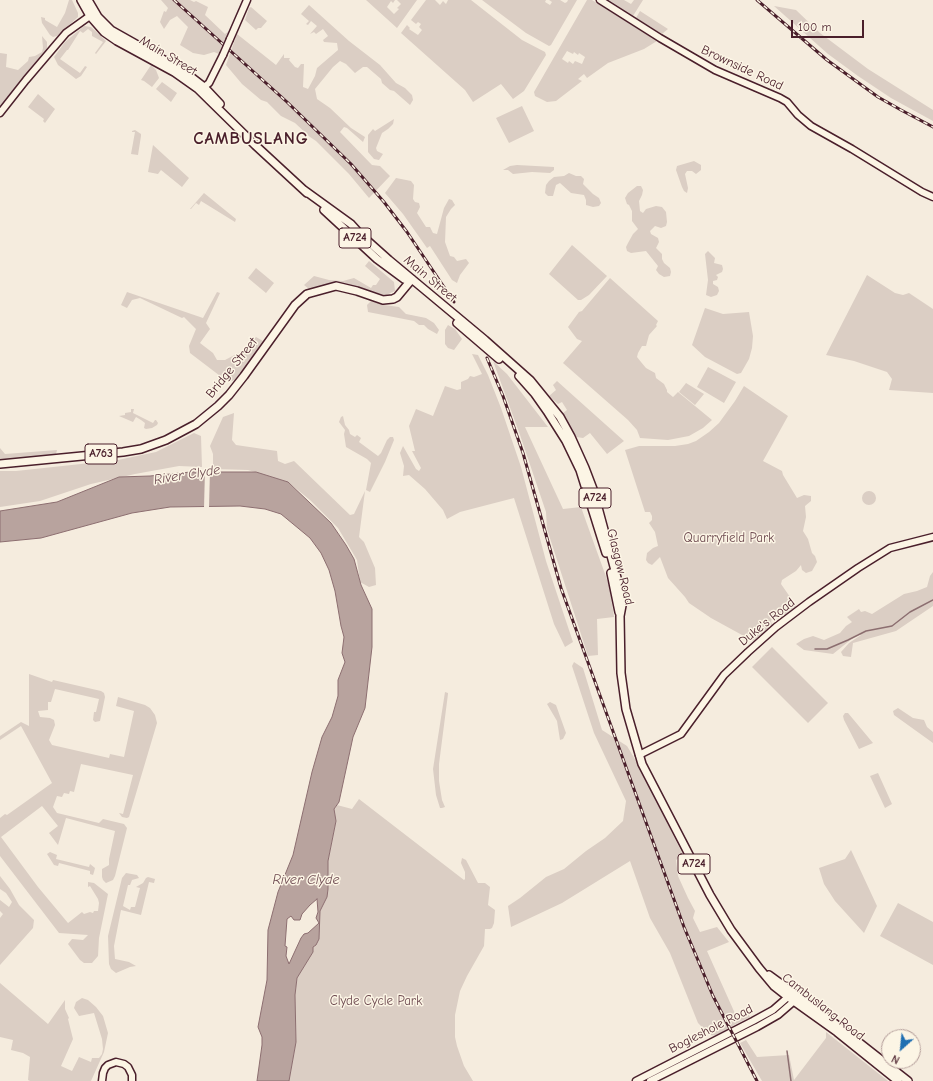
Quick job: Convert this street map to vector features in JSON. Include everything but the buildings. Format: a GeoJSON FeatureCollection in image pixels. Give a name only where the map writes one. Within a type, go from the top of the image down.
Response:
{"type":"FeatureCollection","features":[{"type":"Feature","properties":{"kind":"main road","name":"A724"},"geometry":{"type":"LineString","coordinates":[[81,0],[92,14]]}},
{"type":"Feature","properties":{"kind":"main road","name":"A724"},"geometry":{"type":"LineString","coordinates":[[88,0],[92,14]]}},
{"type":"Feature","properties":{"kind":"main road","name":"Main Street"},"geometry":{"type":"LineString","coordinates":[[92,14],[100,28],[111,37],[201,88],[231,121],[304,190],[351,224],[411,281],[489,347],[520,378],[537,392]]}},
{"type":"Feature","properties":{"kind":"main road","name":"Bridge Street"},"geometry":{"type":"LineString","coordinates":[[0,464],[123,452],[142,449],[166,440],[196,424],[213,411],[229,395],[295,305],[307,294],[336,286],[357,291],[383,300],[393,299],[397,297],[411,281]]}},
{"type":"Feature","properties":{"kind":"main road","name":"Glasgow Road"},"geometry":{"type":"LineString","coordinates":[[537,392],[563,424],[571,437],[589,479],[623,600],[620,616],[621,673],[626,709],[638,755]]}},
{"type":"Feature","properties":{"kind":"main road","name":"A724"},"geometry":{"type":"LineString","coordinates":[[638,755],[710,895],[731,930],[759,968],[793,997],[824,1015],[908,1081]]}},
{"type":"Feature","properties":{"kind":"main road","name":"Cambuslang Road"},"geometry":{"type":"LineString","coordinates":[[793,997],[898,1081]]}},
{"type":"Feature","properties":{"kind":"street"},"geometry":{"type":"LineString","coordinates":[[201,88],[212,78],[247,0]]}},
{"type":"Feature","properties":{"kind":"street","name":"Brownside Road"},"geometry":{"type":"LineString","coordinates":[[600,0],[660,38],[715,70],[787,102],[798,115],[811,126],[852,149],[916,189],[933,197]]}},
{"type":"Feature","properties":{"kind":"street"},"geometry":{"type":"LineString","coordinates":[[0,113],[66,33],[92,14]]}},
{"type":"Feature","properties":{"kind":"street","name":"Duke's Road"},"geometry":{"type":"LineString","coordinates":[[638,755],[682,734],[724,675],[776,627],[809,602],[890,548],[933,537]]}},
{"type":"Feature","properties":{"kind":"street","name":"Bogleshole Road"},"geometry":{"type":"LineString","coordinates":[[636,1081],[755,1020],[793,997]]}},
{"type":"Feature","properties":{"kind":"street","name":"Bogleshole Road"},"geometry":{"type":"LineString","coordinates":[[650,1081],[778,1015],[793,997]]}},
{"type":"Feature","properties":{"kind":"street"},"geometry":{"type":"LineString","coordinates":[[101,1080],[105,1068],[108,1065],[112,1063],[120,1063],[128,1067],[132,1081]]}},
{"type":"Feature","properties":{"kind":"green space"},"geometry":{"type":"Polygon","coordinates":[[[69,0],[72,0],[78,13],[78,17],[57,36],[53,37],[42,23],[41,17],[45,18],[45,20],[57,27],[65,13],[69,0]]]}},
{"type":"Feature","properties":{"kind":"green space"},"geometry":{"type":"Polygon","coordinates":[[[161,0],[190,0],[194,2],[196,1],[208,7],[205,15],[225,34],[229,31],[231,33],[222,45],[219,54],[214,52],[204,55],[193,53],[180,45],[188,27],[177,16],[170,20],[164,29],[160,22],[164,11],[166,12],[168,8],[161,0]]]}},
{"type":"Feature","properties":{"kind":"green space"},"geometry":{"type":"Polygon","coordinates":[[[366,0],[395,0],[393,3],[391,1],[387,7],[394,14],[399,9],[397,8],[401,4],[397,0],[417,0],[397,28],[366,0]]]}},
{"type":"Feature","properties":{"kind":"green space"},"geometry":{"type":"Polygon","coordinates":[[[426,0],[435,0],[440,5],[443,1],[446,4],[448,0],[471,0],[522,40],[545,52],[546,55],[524,91],[513,99],[501,84],[473,102],[465,90],[401,33],[407,25],[410,28],[409,29],[418,35],[422,30],[419,27],[421,24],[418,22],[416,24],[411,20],[426,0]]]}},
{"type":"Feature","properties":{"kind":"green space"},"geometry":{"type":"Polygon","coordinates":[[[482,0],[546,0],[545,2],[550,5],[552,2],[549,0],[560,0],[565,3],[568,0],[577,0],[549,46],[526,33],[482,0]]]}},
{"type":"Feature","properties":{"kind":"green space"},"geometry":{"type":"Polygon","coordinates":[[[587,0],[592,0],[657,41],[644,49],[608,63],[587,78],[584,74],[578,79],[582,81],[556,101],[547,102],[535,96],[534,92],[587,0]],[[567,51],[562,59],[568,63],[569,61],[573,64],[575,61],[582,64],[585,57],[579,53],[578,55],[574,52],[573,54],[567,51]]]}},
{"type":"Feature","properties":{"kind":"green space"},"geometry":{"type":"Polygon","coordinates":[[[609,0],[624,0],[631,4],[634,0],[643,0],[633,16],[609,0]]]}},
{"type":"Feature","properties":{"kind":"green space"},"geometry":{"type":"Polygon","coordinates":[[[309,5],[349,41],[380,65],[396,83],[405,88],[412,95],[413,100],[410,105],[382,83],[381,79],[367,67],[363,67],[355,73],[346,64],[340,61],[333,67],[315,89],[317,99],[330,108],[351,128],[365,137],[363,142],[344,127],[340,132],[372,165],[380,166],[390,176],[369,198],[349,174],[316,141],[295,123],[281,116],[267,102],[261,100],[242,84],[226,65],[237,34],[276,65],[284,54],[284,58],[290,58],[289,60],[295,67],[298,68],[301,64],[304,64],[303,87],[308,89],[315,76],[317,68],[338,50],[337,43],[324,42],[323,40],[328,36],[323,29],[316,34],[314,32],[310,34],[317,26],[311,21],[308,25],[306,24],[309,21],[301,14],[309,5]]]}},
{"type":"Feature","properties":{"kind":"green space"},"geometry":{"type":"Polygon","coordinates":[[[774,6],[796,10],[820,33],[868,69],[933,110],[933,121],[891,98],[858,76],[828,54],[774,6]]]}},
{"type":"Feature","properties":{"kind":"green space"},"geometry":{"type":"Polygon","coordinates":[[[251,7],[267,21],[261,28],[256,30],[245,20],[249,8],[251,7]]]}},
{"type":"Feature","properties":{"kind":"green space"},"geometry":{"type":"Polygon","coordinates":[[[640,11],[668,29],[662,34],[636,18],[640,11]]]}},
{"type":"Feature","properties":{"kind":"green space"},"geometry":{"type":"Polygon","coordinates":[[[84,26],[91,27],[106,41],[96,54],[95,53],[103,42],[92,36],[92,32],[88,29],[83,33],[80,31],[68,50],[60,59],[80,73],[85,66],[87,67],[81,76],[76,79],[58,65],[54,57],[65,42],[84,26]]]}},
{"type":"Feature","properties":{"kind":"green space"},"geometry":{"type":"Polygon","coordinates":[[[42,36],[47,42],[47,48],[0,106],[0,53],[7,54],[6,67],[18,70],[28,61],[29,57],[35,56],[42,52],[42,36]]]}},
{"type":"Feature","properties":{"kind":"green space"},"geometry":{"type":"Polygon","coordinates":[[[151,65],[156,70],[159,78],[152,87],[141,80],[151,65]]]}},
{"type":"Feature","properties":{"kind":"green space"},"geometry":{"type":"Polygon","coordinates":[[[162,82],[177,93],[171,102],[156,89],[162,82]]]}},
{"type":"Feature","properties":{"kind":"green space"},"geometry":{"type":"Polygon","coordinates":[[[38,94],[55,109],[45,123],[43,121],[44,119],[28,107],[38,94]]]}},
{"type":"Feature","properties":{"kind":"green space"},"geometry":{"type":"Polygon","coordinates":[[[522,106],[534,131],[509,143],[496,118],[522,106]]]}},
{"type":"Feature","properties":{"kind":"green space"},"geometry":{"type":"Polygon","coordinates":[[[394,119],[393,124],[382,133],[376,148],[377,151],[383,154],[379,160],[374,159],[368,152],[368,135],[373,129],[375,131],[394,119]]]}},
{"type":"Feature","properties":{"kind":"green space"},"geometry":{"type":"Polygon","coordinates":[[[135,130],[141,134],[138,155],[131,154],[135,132],[132,131],[135,130]]]}},
{"type":"Feature","properties":{"kind":"green space"},"geometry":{"type":"Polygon","coordinates":[[[153,145],[189,178],[182,187],[161,170],[158,174],[148,172],[153,145]]]}},
{"type":"Feature","properties":{"kind":"green space"},"geometry":{"type":"Polygon","coordinates":[[[694,161],[701,165],[701,170],[696,174],[692,171],[687,171],[685,174],[688,188],[687,193],[682,187],[676,170],[677,166],[694,161]]]}},
{"type":"Feature","properties":{"kind":"green space"},"geometry":{"type":"Polygon","coordinates":[[[510,166],[554,167],[554,170],[550,173],[532,172],[513,174],[508,170],[503,170],[510,166]]]}},
{"type":"Feature","properties":{"kind":"green space"},"geometry":{"type":"Polygon","coordinates":[[[569,173],[576,176],[581,176],[584,179],[583,184],[599,198],[601,203],[599,206],[593,207],[586,205],[584,195],[571,193],[560,183],[556,185],[553,196],[548,196],[545,193],[546,185],[549,181],[554,177],[564,176],[569,173]]]}},
{"type":"Feature","properties":{"kind":"green space"},"geometry":{"type":"Polygon","coordinates":[[[396,178],[411,181],[414,185],[413,199],[415,202],[419,203],[420,207],[417,213],[426,227],[430,227],[433,233],[437,234],[444,208],[449,199],[452,200],[455,205],[446,217],[445,242],[450,256],[454,257],[457,261],[466,259],[469,263],[460,275],[457,283],[452,280],[430,246],[427,248],[403,214],[385,193],[396,178]]]}},
{"type":"Feature","properties":{"kind":"green space"},"geometry":{"type":"Polygon","coordinates":[[[637,186],[641,186],[643,190],[639,201],[640,211],[643,213],[646,209],[656,206],[662,207],[666,212],[666,226],[661,228],[655,226],[650,231],[651,234],[658,238],[659,242],[656,248],[662,254],[664,263],[670,268],[670,276],[664,277],[659,274],[656,270],[658,266],[646,251],[631,253],[627,251],[626,247],[628,243],[638,229],[632,221],[632,211],[625,198],[628,193],[637,186]]]}},
{"type":"Feature","properties":{"kind":"green space"},"geometry":{"type":"Polygon","coordinates":[[[204,193],[236,219],[235,222],[201,201],[199,205],[196,203],[190,209],[204,193]]]}},
{"type":"Feature","properties":{"kind":"green space"},"geometry":{"type":"Polygon","coordinates":[[[572,245],[607,276],[589,295],[581,300],[578,300],[549,274],[572,245]]]}},
{"type":"Feature","properties":{"kind":"green space"},"geometry":{"type":"Polygon","coordinates":[[[708,251],[715,258],[714,263],[722,265],[723,269],[722,272],[716,275],[718,277],[717,280],[713,281],[713,284],[718,287],[719,291],[717,295],[711,297],[706,295],[708,280],[705,254],[708,251]]]}},
{"type":"Feature","properties":{"kind":"green space"},"geometry":{"type":"Polygon","coordinates":[[[369,261],[394,282],[395,291],[386,295],[342,284],[330,284],[309,289],[304,285],[314,276],[329,280],[343,281],[354,278],[371,288],[373,285],[376,285],[380,279],[365,266],[369,261]]]}},
{"type":"Feature","properties":{"kind":"green space"},"geometry":{"type":"Polygon","coordinates":[[[256,268],[274,283],[266,293],[248,278],[256,268]]]}},
{"type":"Feature","properties":{"kind":"green space"},"geometry":{"type":"Polygon","coordinates":[[[867,275],[895,293],[903,295],[909,293],[933,309],[933,393],[889,390],[892,379],[887,372],[854,361],[826,355],[867,275]]]}},
{"type":"Feature","properties":{"kind":"green space"},"geometry":{"type":"Polygon","coordinates":[[[610,278],[658,321],[657,326],[649,335],[646,346],[642,346],[637,357],[646,368],[655,373],[656,378],[664,384],[667,392],[673,397],[678,392],[712,420],[703,428],[689,436],[668,440],[640,438],[637,430],[628,420],[563,363],[582,341],[577,339],[568,327],[579,312],[582,311],[610,278]]]}},
{"type":"Feature","properties":{"kind":"green space"},"geometry":{"type":"Polygon","coordinates":[[[127,292],[203,318],[217,292],[220,293],[206,323],[210,329],[200,343],[213,353],[217,360],[225,360],[244,350],[256,337],[263,341],[236,380],[228,382],[190,353],[189,346],[196,329],[184,317],[182,318],[140,298],[132,300],[127,308],[121,305],[127,292]]]}},
{"type":"Feature","properties":{"kind":"green space"},"geometry":{"type":"Polygon","coordinates":[[[371,301],[399,307],[406,314],[426,318],[434,323],[439,330],[437,334],[424,325],[419,325],[414,321],[368,312],[367,305],[371,301]]]}},
{"type":"Feature","properties":{"kind":"green space"},"geometry":{"type":"Polygon","coordinates":[[[705,308],[723,314],[749,312],[753,336],[752,348],[749,359],[741,373],[737,374],[705,357],[692,345],[705,308]]]}},
{"type":"Feature","properties":{"kind":"green space"},"geometry":{"type":"Polygon","coordinates":[[[448,325],[455,329],[462,339],[454,350],[448,348],[445,344],[445,330],[448,325]]]}},
{"type":"Feature","properties":{"kind":"green space"},"geometry":{"type":"Polygon","coordinates":[[[472,354],[478,355],[488,375],[521,467],[546,561],[573,642],[565,647],[554,624],[514,498],[460,512],[447,519],[443,510],[425,489],[409,475],[403,476],[404,466],[400,453],[403,446],[416,469],[419,471],[421,468],[412,451],[415,451],[409,426],[416,409],[433,416],[445,386],[457,390],[461,389],[461,382],[468,379],[470,376],[474,377],[482,374],[472,354]]]}},
{"type":"Feature","properties":{"kind":"green space"},"geometry":{"type":"Polygon","coordinates":[[[493,361],[507,374],[548,427],[525,427],[563,509],[581,507],[609,585],[614,617],[597,619],[598,655],[588,656],[547,529],[546,512],[493,361]]]}},
{"type":"Feature","properties":{"kind":"green space"},"geometry":{"type":"Polygon","coordinates":[[[708,367],[736,382],[724,403],[697,387],[708,367]]]}},
{"type":"Feature","properties":{"kind":"green space"},"geometry":{"type":"Polygon","coordinates":[[[557,381],[624,441],[607,454],[590,433],[583,438],[576,437],[563,413],[567,410],[562,402],[558,404],[549,396],[556,390],[553,385],[557,381]]]}},
{"type":"Feature","properties":{"kind":"green space"},"geometry":{"type":"Polygon","coordinates":[[[686,383],[704,394],[695,405],[679,392],[686,383]]]}},
{"type":"Feature","properties":{"kind":"green space","name":"Quarryfield Park"},"geometry":{"type":"Polygon","coordinates":[[[744,386],[788,416],[763,461],[782,471],[797,498],[804,495],[811,496],[811,501],[805,506],[806,517],[803,531],[808,539],[812,553],[817,562],[812,571],[806,573],[802,570],[801,565],[796,571],[782,580],[781,584],[797,607],[781,619],[777,616],[773,618],[771,621],[772,625],[753,641],[711,618],[689,603],[668,578],[660,557],[652,565],[648,563],[646,560],[647,553],[658,546],[655,532],[649,523],[652,520],[652,516],[650,512],[645,512],[625,450],[639,446],[675,446],[696,441],[719,423],[744,386]]]}},
{"type":"Feature","properties":{"kind":"green space"},"geometry":{"type":"Polygon","coordinates":[[[131,409],[134,409],[133,413],[153,423],[156,420],[158,423],[157,425],[146,429],[144,428],[145,423],[136,417],[133,422],[119,416],[131,412],[131,409]]]}},
{"type":"Feature","properties":{"kind":"green space"},"geometry":{"type":"Polygon","coordinates":[[[234,413],[232,440],[236,445],[277,451],[278,461],[285,464],[294,461],[350,515],[354,514],[365,491],[359,537],[364,542],[375,568],[376,585],[369,587],[360,582],[357,560],[338,528],[310,500],[288,482],[248,470],[213,469],[213,454],[210,446],[223,417],[234,413]]]}},
{"type":"Feature","properties":{"kind":"green space"},"geometry":{"type":"Polygon","coordinates":[[[343,416],[345,425],[350,434],[355,437],[357,435],[361,438],[359,442],[378,456],[387,440],[390,437],[393,437],[394,440],[385,462],[370,492],[366,490],[371,463],[367,459],[346,447],[344,434],[345,430],[339,422],[343,416]]]}},
{"type":"Feature","properties":{"kind":"green space"},"geometry":{"type":"Polygon","coordinates":[[[194,433],[201,436],[202,467],[179,466],[135,474],[91,484],[40,501],[0,507],[0,471],[16,471],[118,460],[156,452],[194,433]]]}},
{"type":"Feature","properties":{"kind":"green space"},"geometry":{"type":"Polygon","coordinates":[[[0,448],[5,454],[57,450],[56,454],[51,456],[0,461],[0,448]]]}},
{"type":"Feature","properties":{"kind":"green space"},"geometry":{"type":"Polygon","coordinates":[[[866,491],[872,491],[876,495],[876,501],[872,505],[866,505],[862,501],[862,495],[866,491]]]}},
{"type":"Feature","properties":{"kind":"green space"},"geometry":{"type":"Polygon","coordinates":[[[933,572],[933,606],[896,631],[853,643],[851,657],[843,656],[841,652],[849,643],[861,635],[858,634],[833,654],[804,650],[796,644],[813,636],[824,640],[840,633],[852,622],[847,617],[859,609],[861,612],[865,611],[872,614],[904,594],[927,587],[930,576],[933,572]]]}},
{"type":"Feature","properties":{"kind":"green space"},"geometry":{"type":"Polygon","coordinates":[[[772,647],[828,703],[808,723],[752,667],[772,647]]]}},
{"type":"Feature","properties":{"kind":"green space"},"geometry":{"type":"Polygon","coordinates":[[[574,662],[583,668],[602,730],[627,746],[639,766],[683,855],[676,860],[678,876],[695,911],[693,918],[700,932],[717,927],[729,942],[707,951],[737,1018],[748,1014],[750,1017],[734,1025],[719,1036],[710,1035],[698,1023],[670,953],[650,918],[630,861],[562,903],[511,927],[508,906],[546,877],[564,869],[605,838],[623,821],[626,801],[594,733],[572,666],[574,662]]]}},
{"type":"Feature","properties":{"kind":"green space"},"geometry":{"type":"Polygon","coordinates":[[[29,674],[52,682],[53,680],[104,693],[105,697],[100,721],[95,722],[93,720],[94,712],[96,712],[99,699],[55,689],[51,702],[48,702],[48,710],[38,711],[40,717],[54,720],[55,725],[49,740],[52,745],[109,758],[110,754],[124,757],[134,711],[116,706],[118,697],[145,705],[150,708],[155,715],[157,723],[129,817],[122,817],[119,813],[123,814],[133,775],[81,764],[74,792],[70,791],[69,794],[64,793],[62,797],[57,796],[53,807],[57,813],[99,823],[103,819],[124,824],[127,828],[113,880],[106,883],[103,880],[102,869],[109,865],[115,831],[66,818],[58,845],[49,833],[58,826],[42,806],[1,837],[38,887],[68,923],[82,912],[84,914],[98,911],[98,899],[90,886],[88,887],[88,882],[94,883],[108,894],[99,938],[98,956],[92,963],[84,963],[80,960],[68,944],[72,939],[83,940],[88,935],[59,933],[0,856],[0,818],[5,814],[7,815],[52,783],[21,726],[0,740],[0,736],[21,722],[29,726],[29,674]]]}},
{"type":"Feature","properties":{"kind":"green space"},"geometry":{"type":"Polygon","coordinates":[[[445,692],[448,694],[439,764],[439,781],[442,800],[445,807],[440,808],[436,795],[433,769],[445,692]]]}},
{"type":"Feature","properties":{"kind":"green space"},"geometry":{"type":"Polygon","coordinates":[[[550,702],[556,705],[566,733],[563,739],[560,740],[557,721],[547,704],[550,702]]]}},
{"type":"Feature","properties":{"kind":"green space"},"geometry":{"type":"Polygon","coordinates":[[[898,708],[913,718],[924,720],[927,727],[933,732],[933,743],[894,715],[893,711],[898,708]]]}},
{"type":"Feature","properties":{"kind":"green space"},"geometry":{"type":"Polygon","coordinates":[[[845,713],[848,713],[873,743],[859,749],[844,720],[843,716],[845,713]]]}},
{"type":"Feature","properties":{"kind":"green space"},"geometry":{"type":"Polygon","coordinates":[[[878,773],[892,804],[885,808],[870,776],[878,773]]]}},
{"type":"Feature","properties":{"kind":"green space","name":"Clyde Cycle Park"},"geometry":{"type":"Polygon","coordinates":[[[359,799],[464,880],[465,872],[461,863],[462,858],[466,860],[478,883],[485,883],[490,887],[488,905],[495,910],[494,923],[492,928],[485,929],[484,946],[460,991],[455,1015],[455,1037],[457,1046],[464,1066],[473,1081],[289,1081],[296,1042],[295,995],[297,978],[313,952],[313,947],[319,939],[320,911],[327,897],[328,861],[336,821],[334,809],[337,805],[352,809],[359,799]]]}},
{"type":"Feature","properties":{"kind":"green space"},"geometry":{"type":"Polygon","coordinates":[[[851,850],[877,906],[864,933],[835,901],[824,884],[819,868],[845,859],[851,850]]]}},
{"type":"Feature","properties":{"kind":"green space"},"geometry":{"type":"Polygon","coordinates":[[[50,852],[57,855],[56,859],[89,867],[90,864],[95,868],[93,875],[90,874],[90,871],[59,863],[58,866],[54,865],[47,854],[50,852]]]}},
{"type":"Feature","properties":{"kind":"green space"},"geometry":{"type":"Polygon","coordinates":[[[126,873],[137,875],[139,878],[132,880],[130,885],[128,885],[123,906],[130,910],[131,907],[135,907],[140,888],[136,887],[143,883],[148,877],[155,879],[154,883],[149,882],[141,915],[121,910],[114,946],[115,959],[129,962],[136,966],[116,973],[111,969],[109,964],[108,936],[122,878],[126,873]]]}},
{"type":"Feature","properties":{"kind":"green space"},"geometry":{"type":"Polygon","coordinates":[[[0,876],[10,889],[19,905],[34,920],[33,928],[0,965],[0,918],[3,914],[0,911],[0,900],[9,907],[12,902],[6,893],[0,889],[0,876]]]}},
{"type":"Feature","properties":{"kind":"green space"},"geometry":{"type":"Polygon","coordinates":[[[898,903],[933,922],[933,965],[880,936],[898,903]]]}},
{"type":"Feature","properties":{"kind":"green space"},"geometry":{"type":"Polygon","coordinates":[[[0,983],[48,1024],[65,1000],[65,1009],[69,1018],[73,1039],[61,1066],[72,1071],[79,1057],[91,1062],[92,1058],[99,1058],[102,1054],[102,1039],[94,1013],[79,1016],[74,1008],[76,1002],[82,998],[88,1000],[96,1007],[103,1016],[108,1033],[104,1052],[91,1081],[28,1080],[30,1057],[23,1053],[11,1050],[13,1040],[0,1037],[0,983]]]}},
{"type":"Feature","properties":{"kind":"green space"},"geometry":{"type":"Polygon","coordinates":[[[826,1032],[888,1081],[762,1081],[740,1043],[746,1040],[757,1057],[789,1055],[794,1080],[826,1038],[826,1032]]]}},
{"type":"Feature","properties":{"kind":"water","name":"River Clyde"},"geometry":{"type":"Polygon","coordinates":[[[191,472],[256,472],[288,482],[331,523],[346,545],[354,559],[361,585],[372,609],[372,647],[365,708],[353,737],[339,802],[334,809],[336,821],[328,861],[327,897],[320,911],[319,939],[313,947],[313,952],[297,978],[295,995],[296,1042],[289,1081],[257,1081],[262,1045],[262,1037],[258,1027],[267,980],[268,930],[278,892],[293,855],[312,772],[322,737],[332,717],[338,696],[338,680],[345,662],[342,653],[344,637],[335,591],[329,570],[321,553],[310,538],[281,514],[265,509],[240,506],[170,507],[132,513],[41,538],[0,542],[0,511],[57,502],[119,477],[191,472]],[[317,899],[302,914],[300,920],[294,920],[291,916],[287,919],[285,946],[287,947],[286,956],[289,964],[301,938],[319,923],[316,918],[318,912],[317,899]]]}},
{"type":"Feature","properties":{"kind":"pier"},"geometry":{"type":"Polygon","coordinates":[[[205,470],[210,470],[209,508],[204,508],[205,470]]]}},
{"type":"Feature","properties":{"kind":"waterway"},"geometry":{"type":"LineString","coordinates":[[815,649],[827,649],[866,631],[892,626],[910,612],[933,600]]}},
{"type":"Feature","properties":{"kind":"waterway"},"geometry":{"type":"LineString","coordinates":[[787,1051],[791,1081]]}},
{"type":"Feature","properties":{"kind":"railway"},"geometry":{"type":"LineString","coordinates":[[174,0],[287,102],[351,164],[384,202],[407,232],[454,302]]}},
{"type":"Feature","properties":{"kind":"railway"},"geometry":{"type":"LineString","coordinates":[[757,0],[827,60],[878,97],[933,127]]}},
{"type":"Feature","properties":{"kind":"railway"},"geometry":{"type":"LineString","coordinates":[[487,358],[503,396],[523,453],[561,588],[684,927],[713,996],[757,1081]]}},
{"type":"Feature","properties":{"kind":"district","name":"CAMBUSLANG"},"geometry":{"type":"Point","coordinates":[251,139]}}]}
